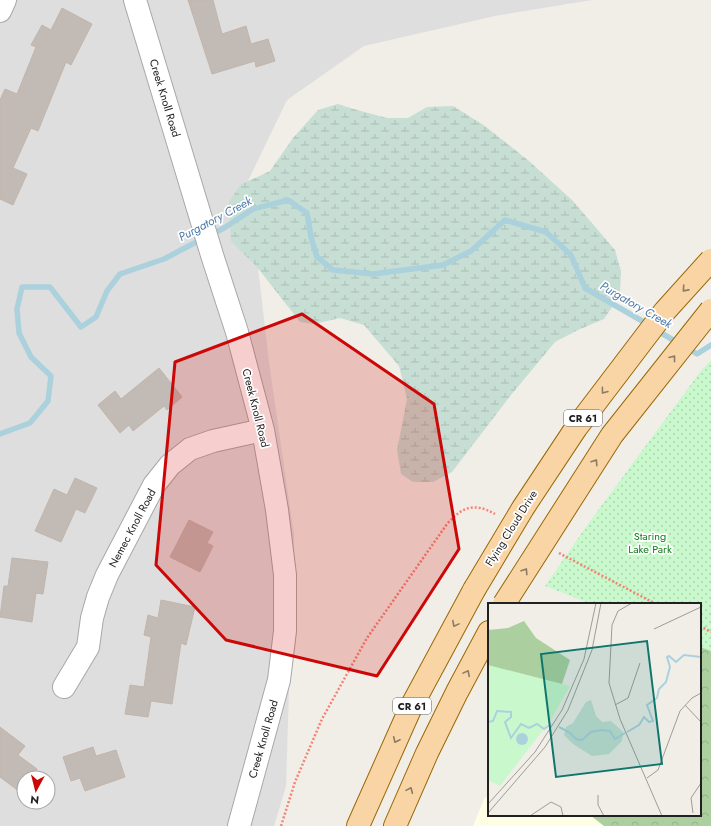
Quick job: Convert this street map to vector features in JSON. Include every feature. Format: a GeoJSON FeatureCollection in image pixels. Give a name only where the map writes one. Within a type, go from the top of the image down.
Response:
{"type":"FeatureCollection","features":[{"type":"Feature","properties":{"kind":"main road","name":"Flying Cloud Drive"},"geometry":{"type":"LineString","coordinates":[[358,826],[411,707],[474,590],[523,508],[576,428],[665,312],[711,260]]}},
{"type":"Feature","properties":{"kind":"main road","name":"CR 61"},"geometry":{"type":"LineString","coordinates":[[505,603],[612,435],[711,310]]}},
{"type":"Feature","properties":{"kind":"main road","name":"CR 61"},"geometry":{"type":"LineString","coordinates":[[395,826],[430,746],[488,634]]}},
{"type":"Feature","properties":{"kind":"street"},"geometry":{"type":"LineString","coordinates":[[0,11],[5,0]]}},
{"type":"Feature","properties":{"kind":"street","name":"Creek Knoll Road"},"geometry":{"type":"LineString","coordinates":[[135,0],[212,255],[237,332],[263,430],[277,510],[285,575],[285,631],[279,680],[239,826]]}},
{"type":"Feature","properties":{"kind":"street","name":"Nemec Knoll Road"},"geometry":{"type":"LineString","coordinates":[[64,687],[88,647],[92,618],[98,597],[107,575],[154,485],[170,465],[190,449],[213,441],[263,430]]}},
{"type":"Feature","properties":{"kind":"path"},"geometry":{"type":"LineString","coordinates":[[701,627],[711,632]]}},
{"type":"Feature","properties":{"kind":"highlighted area"},"geometry":{"type":"Polygon","coordinates":[[[302,314],[434,404],[459,549],[377,676],[226,640],[156,565],[175,362],[302,314]]]}},
{"type":"Feature","properties":{"kind":"shaded area"},"geometry":{"type":"Polygon","coordinates":[[[0,0],[592,0],[495,16],[364,46],[287,100],[248,181],[269,362],[294,535],[286,786],[274,826],[0,826],[0,0]]]}},
{"type":"Feature","properties":{"kind":"shaded area"},"geometry":{"type":"Polygon","coordinates":[[[488,796],[488,816],[591,816],[604,826],[473,826],[484,799],[488,796]]]}},
{"type":"Feature","properties":{"kind":"green space"},"geometry":{"type":"Polygon","coordinates":[[[338,104],[387,118],[408,118],[427,107],[453,106],[485,126],[529,161],[573,201],[615,250],[621,271],[620,295],[604,319],[555,342],[511,395],[452,472],[433,482],[413,482],[401,474],[397,450],[407,399],[399,366],[364,325],[340,318],[314,324],[300,322],[257,267],[231,241],[229,202],[240,185],[270,171],[293,138],[318,110],[338,104]]]}},
{"type":"Feature","properties":{"kind":"green space","name":"Staring Lake Park"},"geometry":{"type":"Polygon","coordinates":[[[711,360],[711,651],[701,647],[701,603],[588,603],[545,586],[588,524],[700,372],[711,360]]]}},
{"type":"Feature","properties":{"kind":"green space"},"geometry":{"type":"Polygon","coordinates":[[[701,626],[711,631],[711,826],[604,826],[591,816],[701,816],[701,626]]]}},
{"type":"Feature","properties":{"kind":"building"},"geometry":{"type":"Polygon","coordinates":[[[188,0],[213,0],[222,34],[246,26],[251,44],[268,39],[275,61],[256,67],[255,61],[212,74],[188,0]]]}},
{"type":"Feature","properties":{"kind":"building"},"geometry":{"type":"Polygon","coordinates":[[[62,8],[92,24],[71,65],[66,62],[38,131],[31,128],[13,168],[27,174],[13,205],[0,199],[0,100],[5,89],[17,94],[36,47],[31,45],[42,25],[51,30],[62,8]]]}},
{"type":"Feature","properties":{"kind":"building"},"geometry":{"type":"Polygon","coordinates":[[[159,368],[182,397],[167,410],[164,406],[133,431],[129,425],[120,433],[98,405],[115,391],[121,399],[159,368]]]}},
{"type":"Feature","properties":{"kind":"building"},"geometry":{"type":"Polygon","coordinates":[[[75,478],[97,488],[85,513],[76,509],[61,542],[35,531],[54,489],[67,495],[75,478]]]}},
{"type":"Feature","properties":{"kind":"building"},"geometry":{"type":"Polygon","coordinates":[[[189,520],[213,532],[207,543],[213,546],[200,572],[170,557],[189,520]]]}},
{"type":"Feature","properties":{"kind":"building"},"geometry":{"type":"Polygon","coordinates":[[[12,558],[48,562],[43,594],[36,593],[32,622],[0,617],[4,586],[8,586],[12,558]]]}},
{"type":"Feature","properties":{"kind":"building"},"geometry":{"type":"Polygon","coordinates":[[[161,600],[195,607],[186,645],[181,643],[172,704],[151,701],[148,717],[125,714],[130,685],[144,687],[151,637],[144,635],[148,615],[158,618],[161,600]]]}},
{"type":"Feature","properties":{"kind":"building"},"geometry":{"type":"Polygon","coordinates":[[[0,727],[25,746],[18,755],[37,769],[16,770],[16,789],[0,777],[0,727]]]}},
{"type":"Feature","properties":{"kind":"building"},"geometry":{"type":"Polygon","coordinates":[[[93,747],[96,756],[116,750],[125,777],[85,791],[80,778],[71,781],[63,757],[93,747]]]}},
{"type":"Feature","properties":{"kind":"waterway","name":"Purgatory Creek"},"geometry":{"type":"LineString","coordinates":[[210,235],[224,228],[253,209],[288,200],[307,213],[311,237],[317,257],[333,270],[373,274],[443,265],[471,251],[505,220],[546,232],[571,255],[585,288],[649,325]]}},
{"type":"Feature","properties":{"kind":"waterway","name":"Purgatory Creek"},"geometry":{"type":"LineString","coordinates":[[0,434],[30,423],[48,401],[51,376],[31,357],[19,333],[17,309],[22,287],[50,287],[81,327],[96,317],[107,291],[120,274],[164,259],[202,239]]}},
{"type":"Feature","properties":{"kind":"waterway","name":"Purgatory Creek"},"geometry":{"type":"LineString","coordinates":[[656,330],[680,344]]}},
{"type":"Feature","properties":{"kind":"waterway","name":"Purgatory Creek"},"geometry":{"type":"LineString","coordinates":[[687,348],[697,354],[711,345]]}}]}
